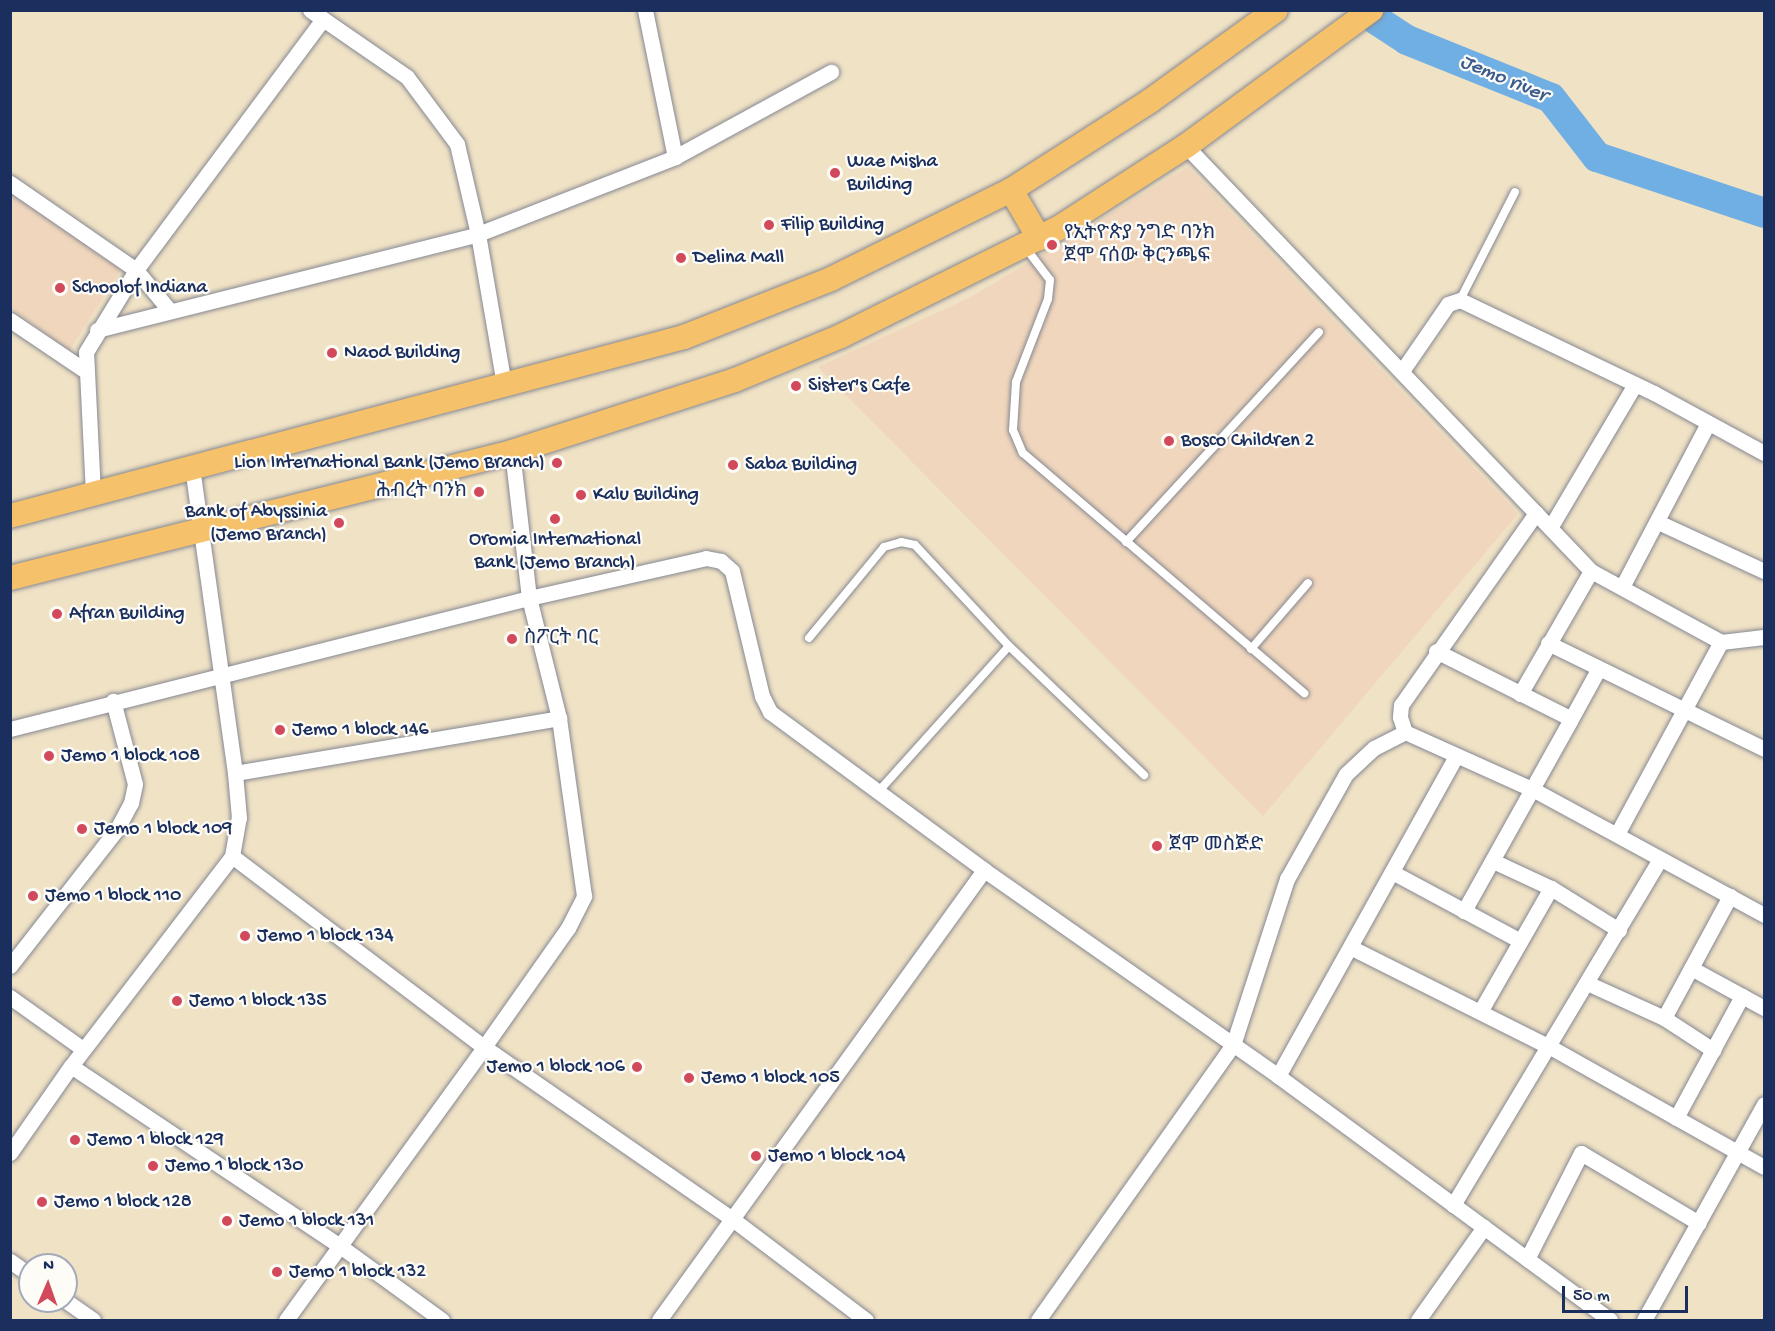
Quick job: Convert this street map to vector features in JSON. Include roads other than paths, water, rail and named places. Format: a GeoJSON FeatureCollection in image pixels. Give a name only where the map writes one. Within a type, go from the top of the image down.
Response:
{"type":"FeatureCollection","features":[{"type":"Feature","properties":{"kind":"main road"},"geometry":{"type":"LineString","coordinates":[[10,516],[684,337],[831,279],[1011,190],[1269,17]]}},
{"type":"Feature","properties":{"kind":"main road"},"geometry":{"type":"LineString","coordinates":[[10,578],[512,452],[735,380],[841,336],[1031,242],[1186,146],[1363,17]]}},
{"type":"Feature","properties":{"kind":"main road"},"geometry":{"type":"LineString","coordinates":[[1011,190],[1031,242]]}},
{"type":"Feature","properties":{"kind":"street"},"geometry":{"type":"LineString","coordinates":[[645,10],[675,157]]}},
{"type":"Feature","properties":{"kind":"street"},"geometry":{"type":"LineString","coordinates":[[93,494],[86,352],[97,330],[136,270],[316,15],[407,77],[434,109],[457,144],[478,234],[504,385]]}},
{"type":"Feature","properties":{"kind":"street"},"geometry":{"type":"LineString","coordinates":[[97,330],[478,234],[675,157],[831,72]]}},
{"type":"Feature","properties":{"kind":"street"},"geometry":{"type":"LineString","coordinates":[[1186,146],[1591,571],[1721,642],[1764,637]]}},
{"type":"Feature","properties":{"kind":"street"},"geometry":{"type":"LineString","coordinates":[[10,183],[136,270],[170,311]]}},
{"type":"Feature","properties":{"kind":"street"},"geometry":{"type":"LineString","coordinates":[[1402,371],[1448,304],[1460,300],[1635,384],[1707,425],[1764,453]]}},
{"type":"Feature","properties":{"kind":"street"},"geometry":{"type":"LineString","coordinates":[[10,320],[87,372]]}},
{"type":"Feature","properties":{"kind":"street"},"geometry":{"type":"LineString","coordinates":[[1550,528],[1635,384]]}},
{"type":"Feature","properties":{"kind":"street"},"geometry":{"type":"LineString","coordinates":[[1622,587],[1707,425]]}},
{"type":"Feature","properties":{"kind":"street"},"geometry":{"type":"LineString","coordinates":[[286,1320],[568,928],[584,896],[559,718],[529,598],[512,452]]}},
{"type":"Feature","properties":{"kind":"street"},"geometry":{"type":"LineString","coordinates":[[10,1153],[71,1066],[232,856],[239,818],[236,773],[219,673],[192,468]]}},
{"type":"Feature","properties":{"kind":"street"},"geometry":{"type":"LineString","coordinates":[[1536,513],[1436,651],[1401,705],[1400,717],[1405,732],[1534,790],[1764,915]]}},
{"type":"Feature","properties":{"kind":"street"},"geometry":{"type":"LineString","coordinates":[[1658,522],[1764,572]]}},
{"type":"Feature","properties":{"kind":"street"},"geometry":{"type":"LineString","coordinates":[[10,729],[219,673],[529,598],[706,558],[721,561],[732,571],[762,696],[770,712],[984,870],[1278,1076],[1610,1320]]}},
{"type":"Feature","properties":{"kind":"street"},"geometry":{"type":"LineString","coordinates":[[1520,694],[1591,571]]}},
{"type":"Feature","properties":{"kind":"street"},"geometry":{"type":"LineString","coordinates":[[1617,834],[1721,642]]}},
{"type":"Feature","properties":{"kind":"street"},"geometry":{"type":"LineString","coordinates":[[1548,643],[1764,749]]}},
{"type":"Feature","properties":{"kind":"street"},"geometry":{"type":"LineString","coordinates":[[1436,651],[1566,716],[1570,721]]}},
{"type":"Feature","properties":{"kind":"street"},"geometry":{"type":"LineString","coordinates":[[1464,911],[1534,790],[1599,668]]}},
{"type":"Feature","properties":{"kind":"street"},"geometry":{"type":"LineString","coordinates":[[12,960],[117,829],[131,803],[135,784],[112,702]]}},
{"type":"Feature","properties":{"kind":"street"},"geometry":{"type":"LineString","coordinates":[[236,773],[559,718]]}},
{"type":"Feature","properties":{"kind":"street"},"geometry":{"type":"LineString","coordinates":[[1038,1320],[1233,1045],[1287,879],[1346,774],[1374,748],[1405,732]]}},
{"type":"Feature","properties":{"kind":"street"},"geometry":{"type":"LineString","coordinates":[[1278,1076],[1353,948],[1456,756]]}},
{"type":"Feature","properties":{"kind":"street"},"geometry":{"type":"LineString","coordinates":[[232,856],[484,1047],[731,1218],[866,1320]]}},
{"type":"Feature","properties":{"kind":"street"},"geometry":{"type":"LineString","coordinates":[[1453,1205],[1550,1047],[1660,859]]}},
{"type":"Feature","properties":{"kind":"street"},"geometry":{"type":"LineString","coordinates":[[1493,861],[1551,888],[1619,930]]}},
{"type":"Feature","properties":{"kind":"street"},"geometry":{"type":"LineString","coordinates":[[659,1320],[731,1218],[860,1046],[984,870]]}},
{"type":"Feature","properties":{"kind":"street"},"geometry":{"type":"LineString","coordinates":[[1392,872],[1519,940]]}},
{"type":"Feature","properties":{"kind":"street"},"geometry":{"type":"LineString","coordinates":[[1481,1010],[1519,940],[1551,888]]}},
{"type":"Feature","properties":{"kind":"street"},"geometry":{"type":"LineString","coordinates":[[1664,1018],[1730,896]]}},
{"type":"Feature","properties":{"kind":"street"},"geometry":{"type":"LineString","coordinates":[[1353,948],[1481,1010],[1764,1167]]}},
{"type":"Feature","properties":{"kind":"street"},"geometry":{"type":"LineString","coordinates":[[1691,968],[1764,1008]]}},
{"type":"Feature","properties":{"kind":"street"},"geometry":{"type":"LineString","coordinates":[[1587,983],[1664,1018],[1713,1050]]}},
{"type":"Feature","properties":{"kind":"street"},"geometry":{"type":"LineString","coordinates":[[1676,1118],[1742,996]]}},
{"type":"Feature","properties":{"kind":"street"},"geometry":{"type":"LineString","coordinates":[[10,997],[84,1050]]}},
{"type":"Feature","properties":{"kind":"street"},"geometry":{"type":"LineString","coordinates":[[71,1066],[340,1246],[441,1320]]}},
{"type":"Feature","properties":{"kind":"street"},"geometry":{"type":"LineString","coordinates":[[1644,1320],[1739,1153],[1764,1104]]}},
{"type":"Feature","properties":{"kind":"street"},"geometry":{"type":"LineString","coordinates":[[1527,1259],[1581,1153],[1699,1223]]}},
{"type":"Feature","properties":{"kind":"street"},"geometry":{"type":"LineString","coordinates":[[1418,1320],[1484,1227]]}},
{"type":"Feature","properties":{"kind":"street"},"geometry":{"type":"LineString","coordinates":[[78,1309],[93,1320]]}},
{"type":"Feature","properties":{"kind":"lane"},"geometry":{"type":"LineString","coordinates":[[1460,300],[1515,192]]}},
{"type":"Feature","properties":{"kind":"lane"},"geometry":{"type":"LineString","coordinates":[[1031,242],[1050,280],[1048,300],[1016,382],[1013,430],[1023,453],[1304,693]]}},
{"type":"Feature","properties":{"kind":"lane"},"geometry":{"type":"LineString","coordinates":[[1126,542],[1318,332]]}},
{"type":"Feature","properties":{"kind":"lane"},"geometry":{"type":"LineString","coordinates":[[809,638],[884,547],[901,542],[915,545],[1009,646],[1144,775]]}},
{"type":"Feature","properties":{"kind":"lane"},"geometry":{"type":"LineString","coordinates":[[1251,649],[1308,582]]}},
{"type":"Feature","properties":{"kind":"lane"},"geometry":{"type":"LineString","coordinates":[[878,792],[1009,646]]}},
{"type":"Feature","properties":{"kind":"waterway","name":"Jemo river"},"geometry":{"type":"LineString","coordinates":[[1361,10],[1407,40],[1551,98],[1597,157],[1764,213]]}},
{"type":"Feature","properties":{"kind":"place","name":"Wae Misha Building"},"geometry":{"type":"Point","coordinates":[835,173]}},
{"type":"Feature","properties":{"kind":"place","name":"Filip Building"},"geometry":{"type":"Point","coordinates":[769,225]}},
{"type":"Feature","properties":{"kind":"place","name":"የኢትዮጵያ ንግድ ባንክ ጀሞ ናሰው ቅርንጫፍ"},"geometry":{"type":"Point","coordinates":[1052,245]}},
{"type":"Feature","properties":{"kind":"place","name":"Delina Mall"},"geometry":{"type":"Point","coordinates":[681,258]}},
{"type":"Feature","properties":{"kind":"place","name":"Schoolof Indiana"},"geometry":{"type":"Point","coordinates":[60,288]}},
{"type":"Feature","properties":{"kind":"place","name":"Naod Building"},"geometry":{"type":"Point","coordinates":[332,353]}},
{"type":"Feature","properties":{"kind":"place","name":"Sister's Cafe"},"geometry":{"type":"Point","coordinates":[796,386]}},
{"type":"Feature","properties":{"kind":"place","name":"Bosco Children 2"},"geometry":{"type":"Point","coordinates":[1169,441]}},
{"type":"Feature","properties":{"kind":"place","name":"Lion International Bank (Jemo Branch)"},"geometry":{"type":"Point","coordinates":[557,463]}},
{"type":"Feature","properties":{"kind":"place","name":"Saba Building"},"geometry":{"type":"Point","coordinates":[733,465]}},
{"type":"Feature","properties":{"kind":"place","name":"ሕብረት ባንክ"},"geometry":{"type":"Point","coordinates":[479,492]}},
{"type":"Feature","properties":{"kind":"place","name":"Kalu Building"},"geometry":{"type":"Point","coordinates":[581,495]}},
{"type":"Feature","properties":{"kind":"place","name":"Oromia International Bank (Jemo Branch)"},"geometry":{"type":"Point","coordinates":[555,519]}},
{"type":"Feature","properties":{"kind":"place","name":"Bank of Abyssinia (Jemo Branch)"},"geometry":{"type":"Point","coordinates":[339,523]}},
{"type":"Feature","properties":{"kind":"place","name":"Afran Building"},"geometry":{"type":"Point","coordinates":[57,614]}},
{"type":"Feature","properties":{"kind":"place","name":"ስፖርት ባር"},"geometry":{"type":"Point","coordinates":[512,639]}},
{"type":"Feature","properties":{"kind":"place","name":"Jemo 1 block 146"},"geometry":{"type":"Point","coordinates":[280,730]}},
{"type":"Feature","properties":{"kind":"place","name":"Jemo 1 block 108"},"geometry":{"type":"Point","coordinates":[49,756]}},
{"type":"Feature","properties":{"kind":"place","name":"Jemo 1 block 109"},"geometry":{"type":"Point","coordinates":[82,829]}},
{"type":"Feature","properties":{"kind":"place","name":"ጀሞ መስጅድ"},"geometry":{"type":"Point","coordinates":[1157,846]}},
{"type":"Feature","properties":{"kind":"place","name":"Jemo 1 block 110"},"geometry":{"type":"Point","coordinates":[33,896]}},
{"type":"Feature","properties":{"kind":"place","name":"Jemo 1 block 134"},"geometry":{"type":"Point","coordinates":[245,936]}},
{"type":"Feature","properties":{"kind":"place","name":"Jemo 1 block 135"},"geometry":{"type":"Point","coordinates":[177,1001]}},
{"type":"Feature","properties":{"kind":"place","name":"Jemo 1 block 106"},"geometry":{"type":"Point","coordinates":[637,1067]}},
{"type":"Feature","properties":{"kind":"place","name":"Jemo 1 block 105"},"geometry":{"type":"Point","coordinates":[689,1078]}},
{"type":"Feature","properties":{"kind":"place","name":"Jemo 1 block 129"},"geometry":{"type":"Point","coordinates":[75,1140]}},
{"type":"Feature","properties":{"kind":"place","name":"Jemo 1 block 104"},"geometry":{"type":"Point","coordinates":[756,1156]}},
{"type":"Feature","properties":{"kind":"place","name":"Jemo 1 block 130"},"geometry":{"type":"Point","coordinates":[153,1166]}},
{"type":"Feature","properties":{"kind":"place","name":"Jemo 1 block 128"},"geometry":{"type":"Point","coordinates":[42,1202]}},
{"type":"Feature","properties":{"kind":"place","name":"Jemo 1 block 131"},"geometry":{"type":"Point","coordinates":[227,1221]}},
{"type":"Feature","properties":{"kind":"place","name":"Jemo 1 block 132"},"geometry":{"type":"Point","coordinates":[277,1272]}}]}
